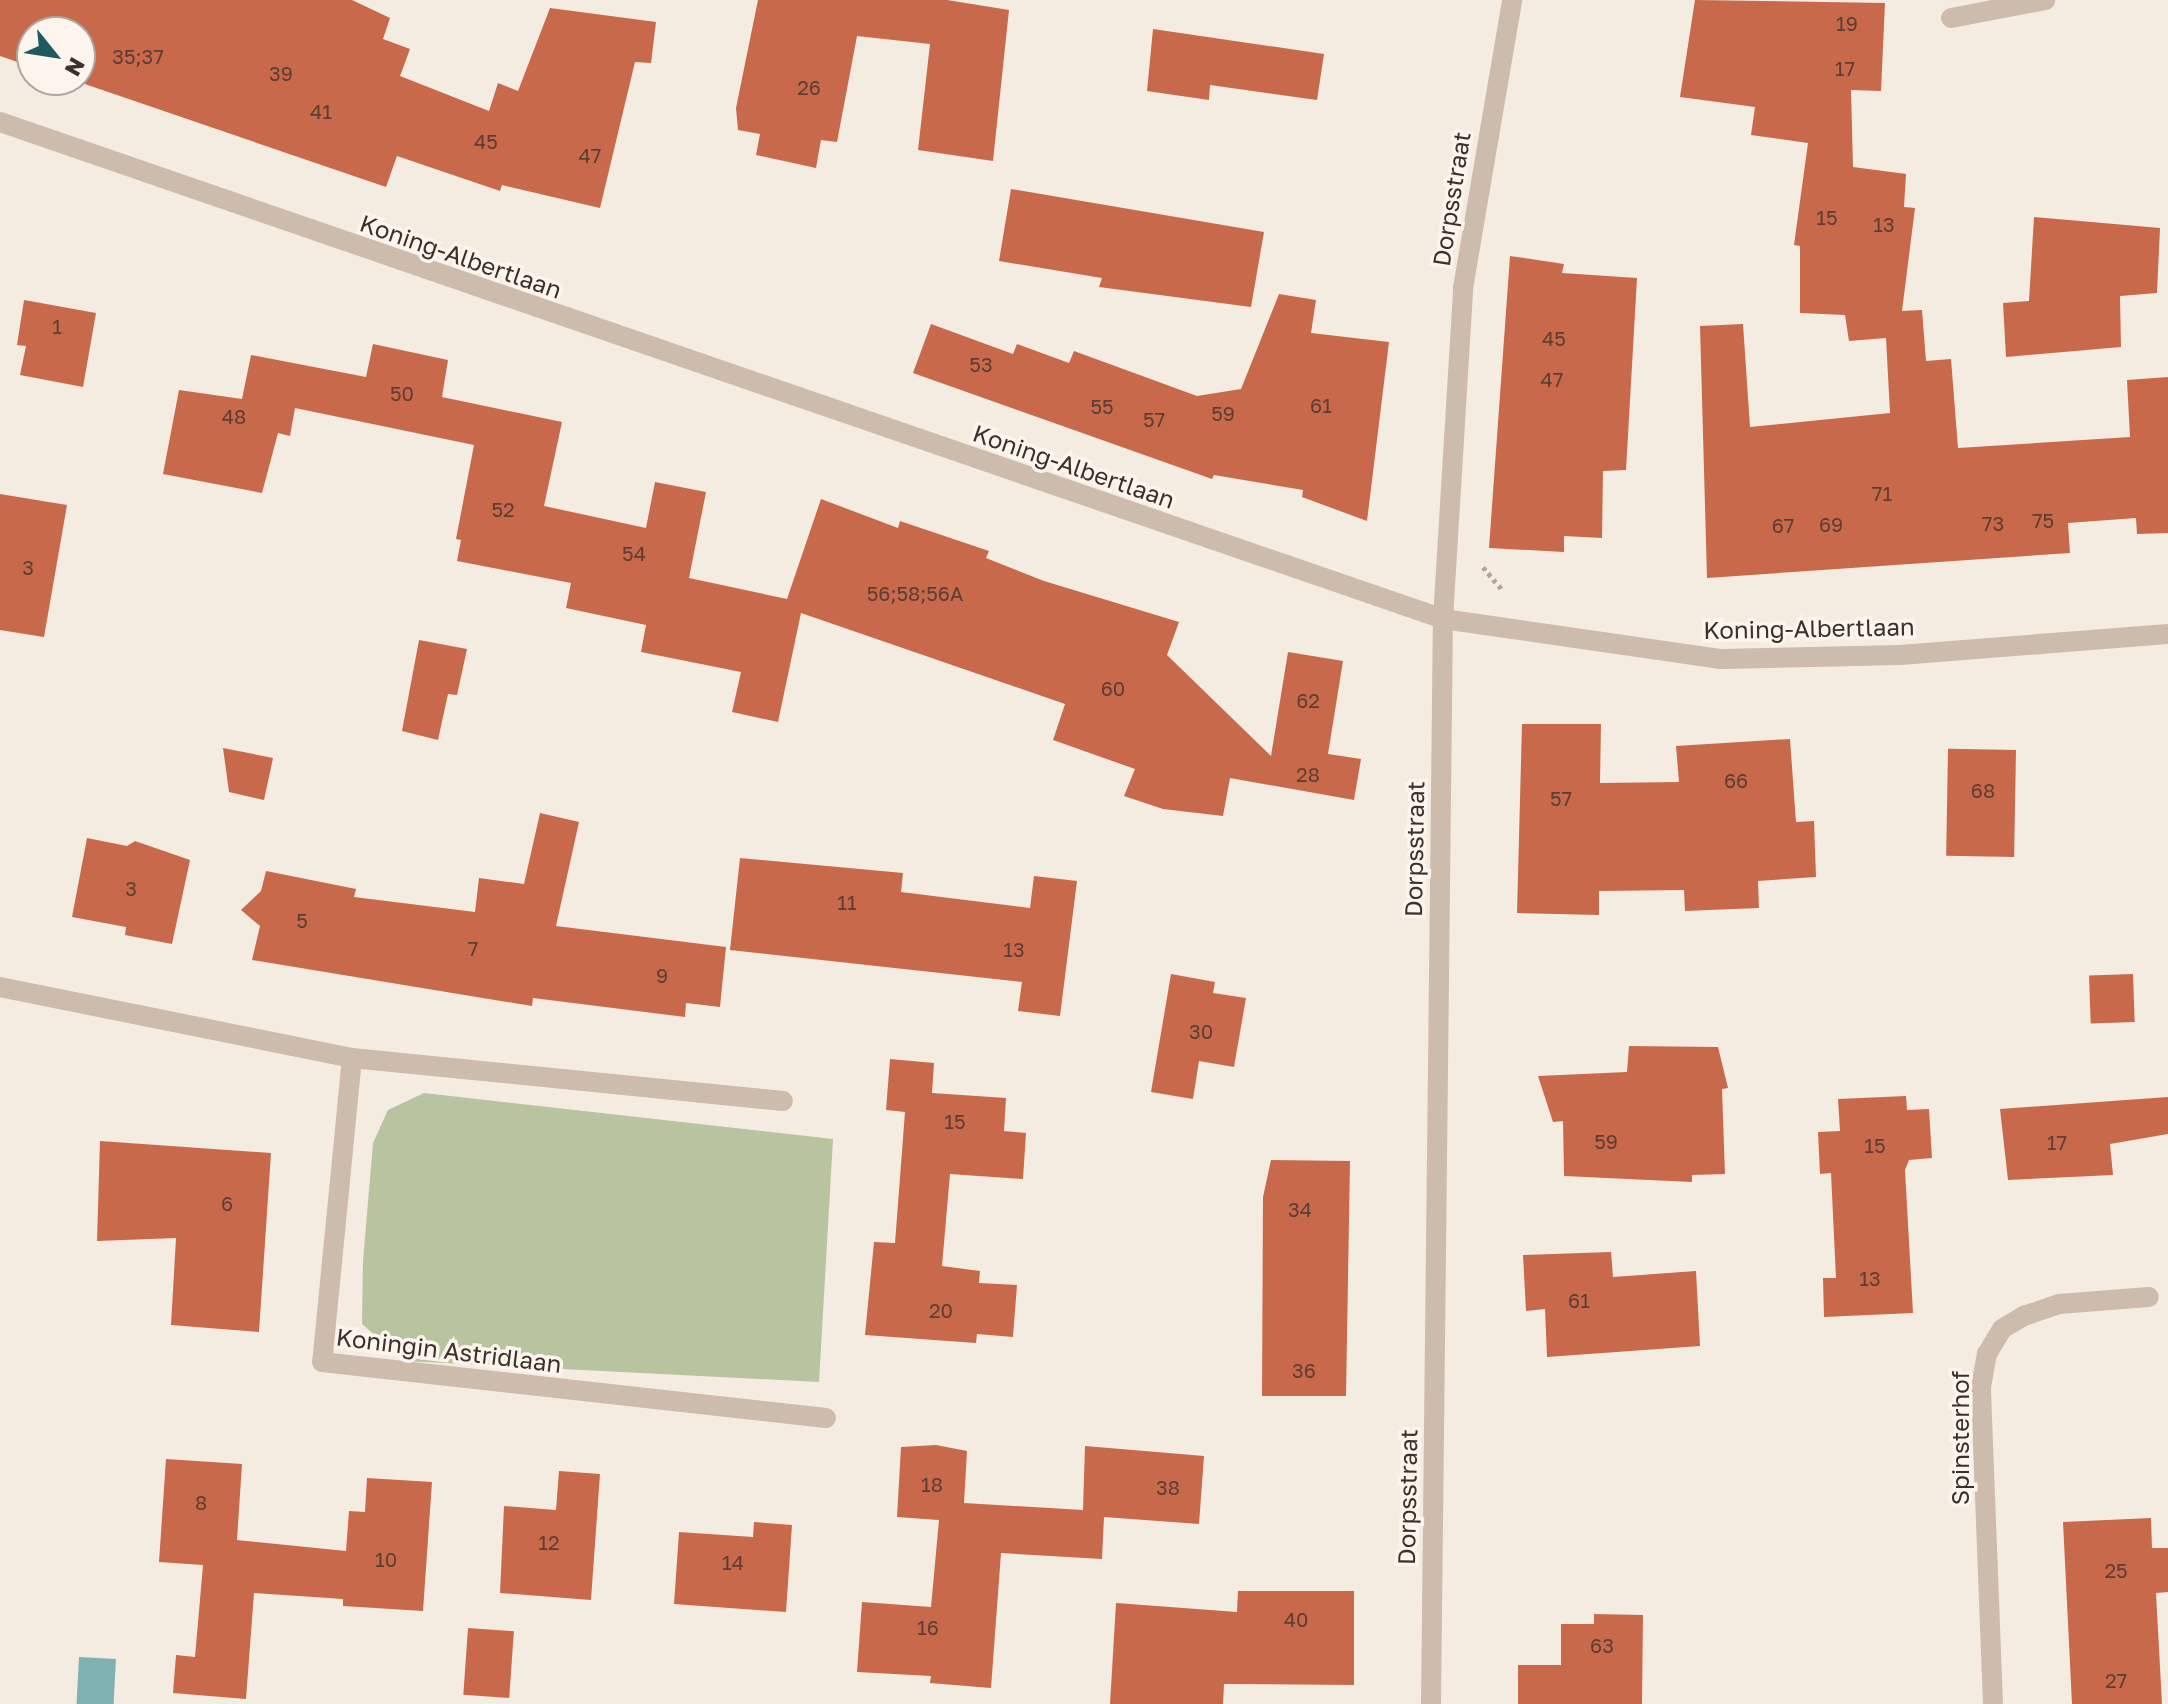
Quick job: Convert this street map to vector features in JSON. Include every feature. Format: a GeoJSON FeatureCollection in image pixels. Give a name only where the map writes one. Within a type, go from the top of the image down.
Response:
{"type":"FeatureCollection","features":[{"type":"Feature","properties":{"kind":"street","name":"Dorpsstraat"},"geometry":{"type":"LineString","coordinates":[[1431,1704],[1443,619],[1463,288],[1512,0]]}},
{"type":"Feature","properties":{"kind":"street"},"geometry":{"type":"LineString","coordinates":[[1951,18],[2045,0]]}},
{"type":"Feature","properties":{"kind":"street","name":"Koning-Albertlaan"},"geometry":{"type":"LineString","coordinates":[[0,122],[1443,619],[1721,659],[1900,655],[2168,634]]}},
{"type":"Feature","properties":{"kind":"street"},"geometry":{"type":"LineString","coordinates":[[0,987],[352,1058],[783,1101]]}},
{"type":"Feature","properties":{"kind":"street","name":"Koningin Astridlaan"},"geometry":{"type":"LineString","coordinates":[[352,1058],[322,1362],[826,1418]]}},
{"type":"Feature","properties":{"kind":"street","name":"Spinsterhof"},"geometry":{"type":"LineString","coordinates":[[1993,1704],[1981,1387],[1987,1354],[2002,1329],[2024,1316],[2059,1304],[2149,1297]]}},
{"type":"Feature","properties":{"kind":"path"},"geometry":{"type":"LineString","coordinates":[[1448,539],[1487,570],[1512,603]]}},
{"type":"Feature","properties":{"kind":"green space"},"geometry":{"type":"Polygon","coordinates":[[[424,1093],[833,1139],[819,1382],[405,1361],[362,1324],[363,1261],[373,1143],[388,1110],[424,1093]]]}},
{"type":"Feature","properties":{"kind":"water"},"geometry":{"type":"Polygon","coordinates":[[[79,1657],[116,1659],[114,1704],[77,1704],[79,1657]]]}},
{"type":"Feature","properties":{"kind":"building"},"geometry":{"type":"Polygon","coordinates":[[[0,0],[352,0],[390,18],[383,39],[410,49],[400,76],[489,111],[498,83],[518,91],[550,8],[656,22],[651,63],[635,62],[600,208],[502,185],[500,191],[397,156],[386,187],[96,88],[96,16],[16,16],[16,62],[0,56],[0,0]]]}},
{"type":"Feature","properties":{"kind":"building"},"geometry":{"type":"Polygon","coordinates":[[[758,0],[947,0],[1009,10],[993,161],[918,150],[930,44],[857,36],[837,142],[821,140],[816,168],[756,155],[760,134],[738,130],[736,108],[758,0]]]}},
{"type":"Feature","properties":{"kind":"building"},"geometry":{"type":"Polygon","coordinates":[[[1695,0],[1885,3],[1881,91],[1851,90],[1853,167],[1906,174],[1904,207],[1915,208],[1902,311],[1922,310],[1926,361],[1951,359],[1958,448],[2130,437],[2127,380],[2168,377],[2168,533],[2137,534],[2136,518],[2068,523],[2070,553],[1707,578],[1700,326],[1743,324],[1750,427],[1890,413],[1886,338],[1849,341],[1845,315],[1800,313],[1800,246],[1794,245],[1808,143],[1751,135],[1755,107],[1680,97],[1695,0]]]}},
{"type":"Feature","properties":{"kind":"building"},"geometry":{"type":"Polygon","coordinates":[[[1153,29],[1324,54],[1317,100],[1210,85],[1209,100],[1147,91],[1153,29]]]}},
{"type":"Feature","properties":{"kind":"building"},"geometry":{"type":"Polygon","coordinates":[[[1011,189],[1264,232],[1251,307],[1099,287],[1102,278],[999,261],[1011,189]]]}},
{"type":"Feature","properties":{"kind":"building"},"geometry":{"type":"Polygon","coordinates":[[[2034,217],[2160,228],[2157,293],[2120,296],[2121,347],[2006,357],[2003,303],[2029,301],[2034,217]]]}},
{"type":"Feature","properties":{"kind":"building"},"geometry":{"type":"Polygon","coordinates":[[[1510,256],[1564,264],[1562,273],[1637,278],[1626,470],[1603,471],[1602,538],[1564,536],[1564,552],[1489,548],[1510,256]]]}},
{"type":"Feature","properties":{"kind":"building"},"geometry":{"type":"Polygon","coordinates":[[[1279,294],[1316,300],[1311,333],[1389,342],[1367,521],[1302,497],[1303,490],[1214,475],[1212,479],[913,373],[931,324],[1013,354],[1017,344],[1069,363],[1074,351],[1197,396],[1241,389],[1279,294]]]}},
{"type":"Feature","properties":{"kind":"building"},"geometry":{"type":"Polygon","coordinates":[[[24,300],[96,313],[83,387],[20,375],[26,346],[17,345],[24,300]]]}},
{"type":"Feature","properties":{"kind":"building"},"geometry":{"type":"Polygon","coordinates":[[[373,344],[448,360],[442,397],[562,422],[544,506],[646,528],[655,482],[706,492],[689,578],[787,599],[821,499],[898,528],[900,521],[989,551],[986,558],[1044,581],[1179,622],[1167,655],[1271,756],[1288,652],[1343,661],[1328,754],[1361,759],[1354,800],[1230,778],[1223,816],[1163,809],[1124,796],[1135,769],[1053,740],[1065,704],[801,613],[778,722],[732,712],[741,672],[641,652],[646,625],[566,608],[571,583],[457,561],[461,540],[456,539],[474,445],[295,408],[290,436],[278,433],[262,493],[163,474],[179,390],[242,399],[251,355],[366,377],[373,344]]]}},
{"type":"Feature","properties":{"kind":"building"},"geometry":{"type":"Polygon","coordinates":[[[0,494],[67,505],[44,637],[0,630],[0,494]]]}},
{"type":"Feature","properties":{"kind":"building"},"geometry":{"type":"Polygon","coordinates":[[[419,640],[467,649],[457,695],[448,694],[438,740],[402,731],[419,640]]]}},
{"type":"Feature","properties":{"kind":"building"},"geometry":{"type":"Polygon","coordinates":[[[1522,724],[1601,724],[1600,783],[1679,782],[1676,746],[1790,739],[1796,822],[1814,821],[1816,877],[1758,881],[1759,908],[1685,911],[1684,890],[1599,891],[1599,915],[1517,913],[1522,724]]]}},
{"type":"Feature","properties":{"kind":"building"},"geometry":{"type":"Polygon","coordinates":[[[223,748],[273,758],[264,800],[229,792],[223,748]]]}},
{"type":"Feature","properties":{"kind":"building"},"geometry":{"type":"Polygon","coordinates":[[[1948,749],[2016,750],[2014,857],[1946,856],[1948,749]]]}},
{"type":"Feature","properties":{"kind":"building"},"geometry":{"type":"Polygon","coordinates":[[[540,813],[579,822],[556,926],[726,947],[720,1007],[686,1003],[685,1017],[533,998],[532,1006],[252,960],[260,926],[241,910],[261,891],[266,871],[356,889],[354,897],[475,912],[479,878],[524,884],[540,813]]]}},
{"type":"Feature","properties":{"kind":"building"},"geometry":{"type":"Polygon","coordinates":[[[87,838],[127,846],[135,841],[190,860],[172,944],[125,935],[126,927],[72,917],[87,838]]]}},
{"type":"Feature","properties":{"kind":"building"},"geometry":{"type":"Polygon","coordinates":[[[740,858],[903,873],[901,892],[1030,908],[1034,876],[1077,881],[1060,1016],[1018,1011],[1022,982],[730,950],[740,858]]]}},
{"type":"Feature","properties":{"kind":"building"},"geometry":{"type":"Polygon","coordinates":[[[1171,974],[1215,982],[1213,993],[1246,998],[1234,1067],[1199,1061],[1193,1099],[1151,1092],[1171,974]]]}},
{"type":"Feature","properties":{"kind":"building"},"geometry":{"type":"Polygon","coordinates":[[[2133,974],[2135,1022],[2091,1024],[2089,976],[2133,974]]]}},
{"type":"Feature","properties":{"kind":"building"},"geometry":{"type":"Polygon","coordinates":[[[1629,1046],[1718,1047],[1728,1088],[1722,1089],[1725,1174],[1692,1175],[1692,1182],[1564,1176],[1563,1121],[1553,1122],[1538,1076],[1627,1072],[1629,1046]]]}},
{"type":"Feature","properties":{"kind":"building"},"geometry":{"type":"Polygon","coordinates":[[[890,1059],[934,1063],[932,1093],[1006,1098],[1004,1131],[1026,1133],[1023,1179],[950,1174],[942,1266],[980,1271],[979,1283],[1017,1285],[1013,1337],[977,1334],[976,1343],[865,1335],[874,1242],[895,1243],[905,1112],[886,1110],[890,1059]]]}},
{"type":"Feature","properties":{"kind":"building"},"geometry":{"type":"Polygon","coordinates":[[[1906,1096],[1907,1110],[1929,1109],[1932,1158],[1909,1160],[1905,1170],[1913,1313],[1824,1317],[1823,1278],[1836,1278],[1831,1173],[1820,1174],[1818,1132],[1840,1131],[1838,1099],[1906,1096]]]}},
{"type":"Feature","properties":{"kind":"building"},"geometry":{"type":"Polygon","coordinates":[[[2168,1097],[2168,1134],[2110,1144],[2113,1175],[2008,1180],[2000,1109],[2168,1097]]]}},
{"type":"Feature","properties":{"kind":"building"},"geometry":{"type":"Polygon","coordinates":[[[100,1141],[271,1153],[259,1332],[171,1325],[176,1238],[97,1241],[100,1141]]]}},
{"type":"Feature","properties":{"kind":"building"},"geometry":{"type":"Polygon","coordinates":[[[1271,1160],[1350,1161],[1346,1396],[1262,1396],[1263,1197],[1271,1160]]]}},
{"type":"Feature","properties":{"kind":"building"},"geometry":{"type":"Polygon","coordinates":[[[1611,1252],[1613,1277],[1696,1271],[1700,1346],[1547,1357],[1545,1309],[1526,1311],[1523,1255],[1611,1252]]]}},
{"type":"Feature","properties":{"kind":"building"},"geometry":{"type":"Polygon","coordinates":[[[936,1445],[967,1451],[964,1503],[1083,1510],[1085,1446],[1204,1456],[1199,1524],[1104,1517],[1102,1559],[1001,1553],[991,1688],[930,1683],[931,1676],[857,1672],[862,1602],[931,1607],[939,1520],[897,1517],[901,1447],[936,1445]]]}},
{"type":"Feature","properties":{"kind":"building"},"geometry":{"type":"Polygon","coordinates":[[[166,1459],[242,1464],[237,1540],[346,1551],[349,1511],[365,1512],[367,1478],[432,1482],[423,1611],[343,1606],[343,1599],[254,1593],[246,1699],[173,1693],[176,1655],[195,1657],[203,1565],[159,1562],[166,1459]]]}},
{"type":"Feature","properties":{"kind":"building"},"geometry":{"type":"Polygon","coordinates":[[[559,1471],[600,1474],[591,1600],[500,1593],[504,1506],[556,1510],[559,1471]]]}},
{"type":"Feature","properties":{"kind":"building"},"geometry":{"type":"Polygon","coordinates":[[[2151,1518],[2152,1548],[2168,1548],[2168,1592],[2156,1593],[2162,1704],[2072,1704],[2063,1522],[2151,1518]]]}},
{"type":"Feature","properties":{"kind":"building"},"geometry":{"type":"Polygon","coordinates":[[[754,1522],[792,1525],[786,1612],[674,1604],[679,1532],[753,1537],[754,1522]]]}},
{"type":"Feature","properties":{"kind":"building"},"geometry":{"type":"Polygon","coordinates":[[[1238,1591],[1354,1591],[1354,1685],[1224,1684],[1223,1704],[1110,1704],[1116,1603],[1237,1612],[1238,1591]]]}},
{"type":"Feature","properties":{"kind":"building"},"geometry":{"type":"Polygon","coordinates":[[[1594,1614],[1643,1615],[1642,1704],[1518,1704],[1518,1665],[1561,1665],[1561,1624],[1594,1624],[1594,1614]]]}},
{"type":"Feature","properties":{"kind":"building"},"geometry":{"type":"Polygon","coordinates":[[[468,1628],[514,1631],[509,1698],[463,1695],[468,1628]]]}}]}
